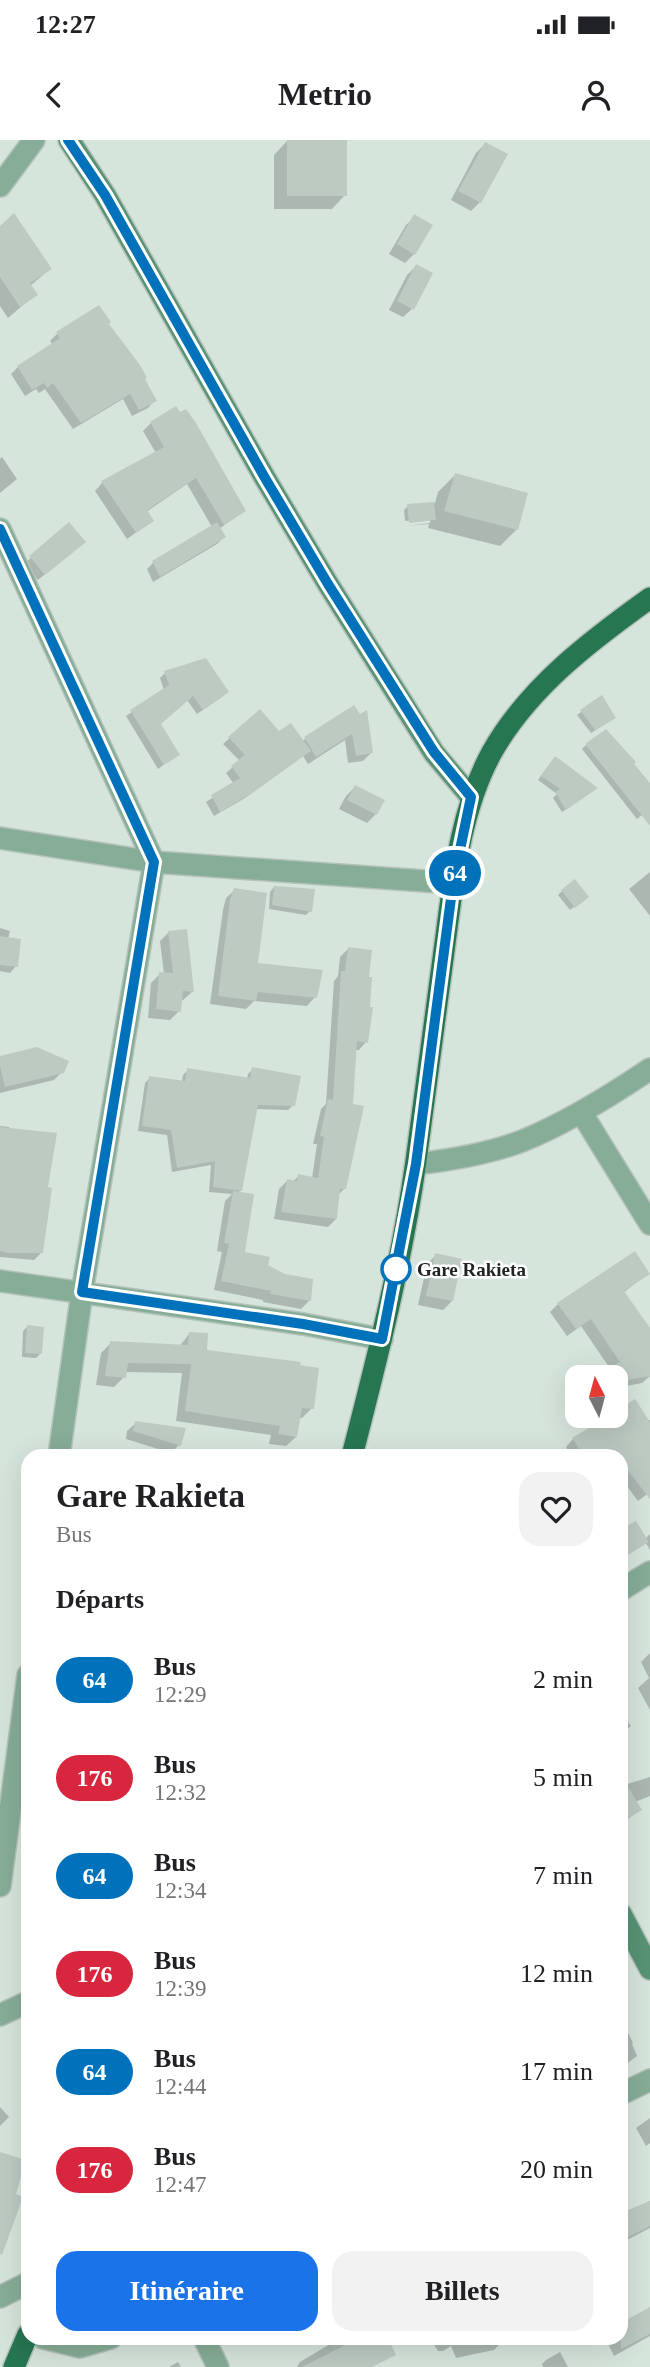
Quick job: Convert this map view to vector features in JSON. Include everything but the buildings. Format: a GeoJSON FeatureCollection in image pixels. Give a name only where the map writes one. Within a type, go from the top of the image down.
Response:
{"type":"FeatureCollection","features":[{"type":"Feature","properties":{"kind":"highway"},"geometry":{"type":"LineString","coordinates":[[354,1449],[382,1339],[416,1164],[453,883],[471,797],[491,754],[516,714],[552,675],[650,598]]}},
{"type":"Feature","properties":{"kind":"highway"},"geometry":{"type":"LineString","coordinates":[[14,2367],[23,2345]]}},
{"type":"Feature","properties":{"kind":"main road"},"geometry":{"type":"LineString","coordinates":[[68,140],[105,195],[328,584],[434,752],[471,797]]}},
{"type":"Feature","properties":{"kind":"main road"},"geometry":{"type":"LineString","coordinates":[[628,1923],[644,1942],[650,1969]]}},
{"type":"Feature","properties":{"kind":"street"},"geometry":{"type":"LineString","coordinates":[[0,186],[34,140]]}},
{"type":"Feature","properties":{"kind":"street"},"geometry":{"type":"LineString","coordinates":[[0,529],[154,862],[82,1292],[60,1449]]}},
{"type":"Feature","properties":{"kind":"street"},"geometry":{"type":"LineString","coordinates":[[0,838],[154,862],[453,883]]}},
{"type":"Feature","properties":{"kind":"street"},"geometry":{"type":"LineString","coordinates":[[416,1164],[455,1160],[522,1141],[581,1112],[650,1069]]}},
{"type":"Feature","properties":{"kind":"street"},"geometry":{"type":"LineString","coordinates":[[581,1112],[650,1224]]}},
{"type":"Feature","properties":{"kind":"street"},"geometry":{"type":"LineString","coordinates":[[0,1281],[303,1324],[382,1339]]}},
{"type":"Feature","properties":{"kind":"street"},"geometry":{"type":"LineString","coordinates":[[628,1586],[650,1572]]}},
{"type":"Feature","properties":{"kind":"street"},"geometry":{"type":"LineString","coordinates":[[0,1886],[21,1716]]}},
{"type":"Feature","properties":{"kind":"street"},"geometry":{"type":"LineString","coordinates":[[0,2015],[21,2005]]}},
{"type":"Feature","properties":{"kind":"street"},"geometry":{"type":"LineString","coordinates":[[628,2091],[650,2080]]}},
{"type":"Feature","properties":{"kind":"street"},"geometry":{"type":"LineString","coordinates":[[0,2297],[21,2286]]}},
{"type":"Feature","properties":{"kind":"street"},"geometry":{"type":"LineString","coordinates":[[207,2345],[218,2367]]}},
{"type":"Feature","properties":{"kind":"bus line","name":"64"},"geometry":{"type":"LineString","coordinates":[[0,529],[154,862],[82,1292],[303,1324],[382,1339],[416,1164],[453,883],[471,797],[434,752],[328,584],[105,195],[68,140]]}},
{"type":"Feature","properties":{"kind":"place","name":"Gare Rakieta"},"geometry":{"type":"Point","coordinates":[396,1269]}}]}
